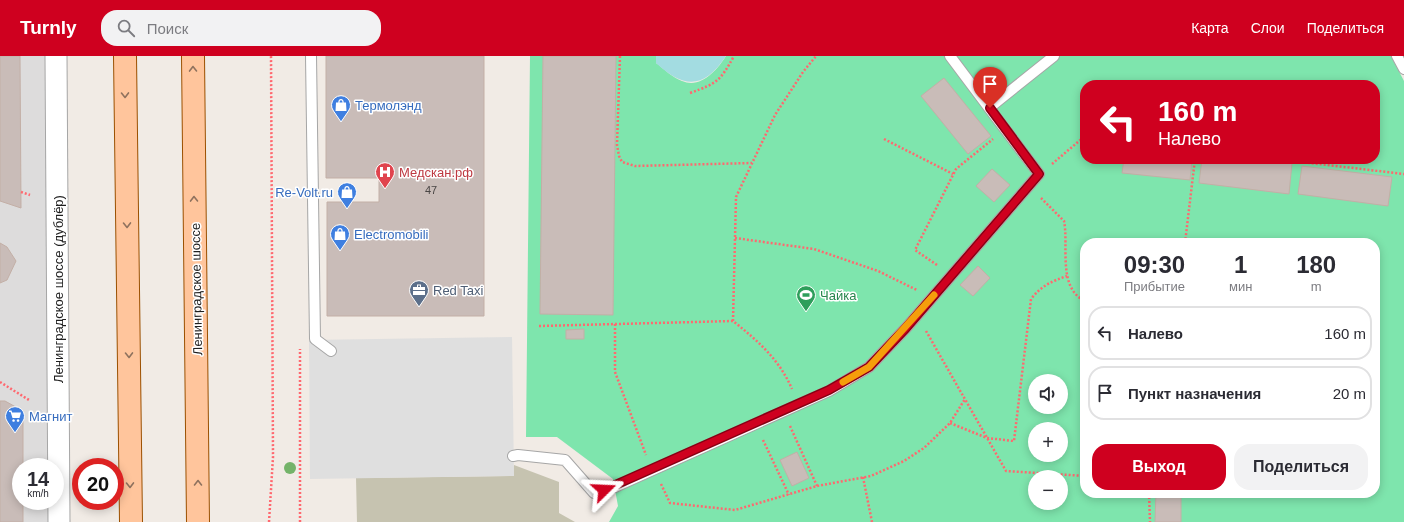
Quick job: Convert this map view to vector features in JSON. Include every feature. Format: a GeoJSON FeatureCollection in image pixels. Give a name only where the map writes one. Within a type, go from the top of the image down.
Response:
{"type":"FeatureCollection","features":[{"type":"Feature","properties":{"kind":"main road"},"geometry":{"type":"LineString","coordinates":[[125,56],[130,522]]}},
{"type":"Feature","properties":{"kind":"main road","name":"Ленинградское шоссе"},"geometry":{"type":"LineString","coordinates":[[193,56],[198,522]]}},
{"type":"Feature","properties":{"kind":"street","name":"Ленинградское шоссе (дублёр)"},"geometry":{"type":"LineString","coordinates":[[56,56],[59,522]]}},
{"type":"Feature","properties":{"kind":"lane"},"geometry":{"type":"LineString","coordinates":[[312,56],[315,339],[331,351]]}},
{"type":"Feature","properties":{"kind":"lane"},"geometry":{"type":"LineString","coordinates":[[513,456],[518,455],[564,460],[594,493],[615,486],[784,411],[829,390],[869,367],[917,315],[1039,174],[950,56]]}},
{"type":"Feature","properties":{"kind":"lane"},"geometry":{"type":"LineString","coordinates":[[990,108],[1054,56]]}},
{"type":"Feature","properties":{"kind":"lane"},"geometry":{"type":"LineString","coordinates":[[1397,56],[1404,69]]}},
{"type":"Feature","properties":{"kind":"path"},"geometry":{"type":"LineString","coordinates":[[269,522],[273,457],[271,56]]}},
{"type":"Feature","properties":{"kind":"path"},"geometry":{"type":"LineString","coordinates":[[620,56],[617,145],[622,162],[635,166],[752,163]]}},
{"type":"Feature","properties":{"kind":"path"},"geometry":{"type":"LineString","coordinates":[[690,93],[714,85],[725,72],[734,56]]}},
{"type":"Feature","properties":{"kind":"path"},"geometry":{"type":"LineString","coordinates":[[733,321],[736,197],[775,115],[803,72],[816,56]]}},
{"type":"Feature","properties":{"kind":"path"},"geometry":{"type":"LineString","coordinates":[[943,268],[915,250],[956,169],[997,136]]}},
{"type":"Feature","properties":{"kind":"path"},"geometry":{"type":"LineString","coordinates":[[884,139],[953,174]]}},
{"type":"Feature","properties":{"kind":"path"},"geometry":{"type":"LineString","coordinates":[[1039,174],[1080,140]]}},
{"type":"Feature","properties":{"kind":"path"},"geometry":{"type":"LineString","coordinates":[[1186,238],[1194,164]]}},
{"type":"Feature","properties":{"kind":"path"},"geometry":{"type":"LineString","coordinates":[[1319,164],[1404,174]]}},
{"type":"Feature","properties":{"kind":"path"},"geometry":{"type":"LineString","coordinates":[[1030,186],[1064,221],[1067,276],[1076,294],[1080,297]]}},
{"type":"Feature","properties":{"kind":"path"},"geometry":{"type":"LineString","coordinates":[[21,192],[30,195]]}},
{"type":"Feature","properties":{"kind":"path"},"geometry":{"type":"LineString","coordinates":[[735,238],[814,249],[878,271],[922,293],[929,301]]}},
{"type":"Feature","properties":{"kind":"path"},"geometry":{"type":"LineString","coordinates":[[950,422],[987,438],[1014,441],[1031,299],[1037,291],[1050,281],[1067,276]]}},
{"type":"Feature","properties":{"kind":"path"},"geometry":{"type":"LineString","coordinates":[[917,315],[1006,471],[1080,476]]}},
{"type":"Feature","properties":{"kind":"path"},"geometry":{"type":"LineString","coordinates":[[539,326],[733,321],[763,345],[782,370],[798,404]]}},
{"type":"Feature","properties":{"kind":"path"},"geometry":{"type":"LineString","coordinates":[[615,324],[616,372],[625,401],[649,460]]}},
{"type":"Feature","properties":{"kind":"path"},"geometry":{"type":"LineString","coordinates":[[0,382],[29,400]]}},
{"type":"Feature","properties":{"kind":"path"},"geometry":{"type":"LineString","coordinates":[[659,480],[670,503],[735,510],[789,496],[817,486],[863,477],[904,461],[924,448],[950,422],[965,399]]}},
{"type":"Feature","properties":{"kind":"path"},"geometry":{"type":"LineString","coordinates":[[784,411],[817,486]]}},
{"type":"Feature","properties":{"kind":"path"},"geometry":{"type":"LineString","coordinates":[[756,423],[789,496]]}},
{"type":"Feature","properties":{"kind":"path"},"geometry":{"type":"LineString","coordinates":[[863,477],[872,522]]}},
{"type":"Feature","properties":{"kind":"path"},"geometry":{"type":"LineString","coordinates":[[1149,498],[1150,522]]}},
{"type":"Feature","properties":{"kind":"shaded area"},"geometry":{"type":"Polygon","coordinates":[[[0,56],[47,56],[48,458],[12,458],[12,510],[48,510],[48,522],[0,522],[0,56]]]}},
{"type":"Feature","properties":{"kind":"shaded area"},"geometry":{"type":"Polygon","coordinates":[[[512,337],[514,476],[310,479],[309,340],[512,337]]]}},
{"type":"Feature","properties":{"kind":"shaded area"},"geometry":{"type":"Polygon","coordinates":[[[514,465],[559,482],[559,513],[575,522],[357,522],[356,478],[513,476],[514,465]]]}},
{"type":"Feature","properties":{"kind":"green space","name":"Чайка"},"geometry":{"type":"Polygon","coordinates":[[[530,56],[656,56],[656,63],[675,78],[689,83],[708,77],[726,56],[1391,56],[1404,81],[1404,522],[609,522],[618,506],[613,479],[557,437],[526,437],[530,56]]]}},
{"type":"Feature","properties":{"kind":"water"},"geometry":{"type":"Polygon","coordinates":[[[656,56],[726,56],[710,75],[702,80],[693,82],[676,78],[666,72],[656,63],[656,56]]]}},
{"type":"Feature","properties":{"kind":"building"},"geometry":{"type":"Polygon","coordinates":[[[0,56],[20,56],[21,208],[0,201],[0,56]]]}},
{"type":"Feature","properties":{"kind":"building"},"geometry":{"type":"Polygon","coordinates":[[[326,56],[484,56],[484,316],[327,316],[327,202],[379,202],[379,178],[326,178],[326,56]]]}},
{"type":"Feature","properties":{"kind":"building"},"geometry":{"type":"Polygon","coordinates":[[[543,56],[616,56],[613,315],[540,314],[543,56]]]}},
{"type":"Feature","properties":{"kind":"building"},"geometry":{"type":"Polygon","coordinates":[[[944,78],[991,136],[968,154],[921,96],[944,78]]]}},
{"type":"Feature","properties":{"kind":"building"},"geometry":{"type":"Polygon","coordinates":[[[1123,164],[1192,164],[1190,180],[1122,173],[1123,164]]]}},
{"type":"Feature","properties":{"kind":"building"},"geometry":{"type":"Polygon","coordinates":[[[1201,164],[1292,164],[1289,194],[1199,183],[1201,164]]]}},
{"type":"Feature","properties":{"kind":"building"},"geometry":{"type":"Polygon","coordinates":[[[1302,166],[1392,177],[1388,206],[1298,194],[1302,166]]]}},
{"type":"Feature","properties":{"kind":"building"},"geometry":{"type":"Polygon","coordinates":[[[992,169],[1010,185],[994,202],[976,186],[992,169]]]}},
{"type":"Feature","properties":{"kind":"building"},"geometry":{"type":"Polygon","coordinates":[[[0,243],[7,247],[16,261],[7,280],[0,283],[0,243]]]}},
{"type":"Feature","properties":{"kind":"building"},"geometry":{"type":"Polygon","coordinates":[[[978,266],[990,278],[973,296],[960,285],[978,266]]]}},
{"type":"Feature","properties":{"kind":"building"},"geometry":{"type":"Polygon","coordinates":[[[584,329],[584,339],[566,339],[566,330],[584,329]]]}},
{"type":"Feature","properties":{"kind":"building"},"geometry":{"type":"Polygon","coordinates":[[[0,401],[5,401],[23,411],[23,458],[12,458],[12,510],[23,510],[23,522],[0,522],[0,401]]]}},
{"type":"Feature","properties":{"kind":"building"},"geometry":{"type":"Polygon","coordinates":[[[797,452],[809,478],[792,486],[780,460],[797,452]]]}},
{"type":"Feature","properties":{"kind":"building"},"geometry":{"type":"Polygon","coordinates":[[[1156,498],[1181,498],[1181,522],[1155,522],[1156,498]]]}},
{"type":"Feature","properties":{"kind":"slow traffic"},"geometry":{"type":"LineString","coordinates":[[843,382],[869,367],[906,328],[934,295]]}},
{"type":"Feature","properties":{"kind":"place","name":"Термолэнд"},"geometry":{"type":"Point","coordinates":[341,122]}},
{"type":"Feature","properties":{"kind":"place","name":"Медскан.рф"},"geometry":{"type":"Point","coordinates":[385,189]}},
{"type":"Feature","properties":{"kind":"place","name":"Re-Volt.ru"},"geometry":{"type":"Point","coordinates":[347,209]}},
{"type":"Feature","properties":{"kind":"place","name":"Electromobili"},"geometry":{"type":"Point","coordinates":[340,251]}},
{"type":"Feature","properties":{"kind":"place","name":"Red Taxi"},"geometry":{"type":"Point","coordinates":[419,307]}},
{"type":"Feature","properties":{"kind":"place","name":"Чайка"},"geometry":{"type":"Point","coordinates":[806,312]}},
{"type":"Feature","properties":{"kind":"place","name":"Магнит"},"geometry":{"type":"Point","coordinates":[15,433]}},
{"type":"Feature","properties":{"kind":"route"},"geometry":{"type":"LineString","coordinates":[[604,490],[784,411],[829,390],[869,367],[906,328],[1039,174],[990,108]]}}]}
